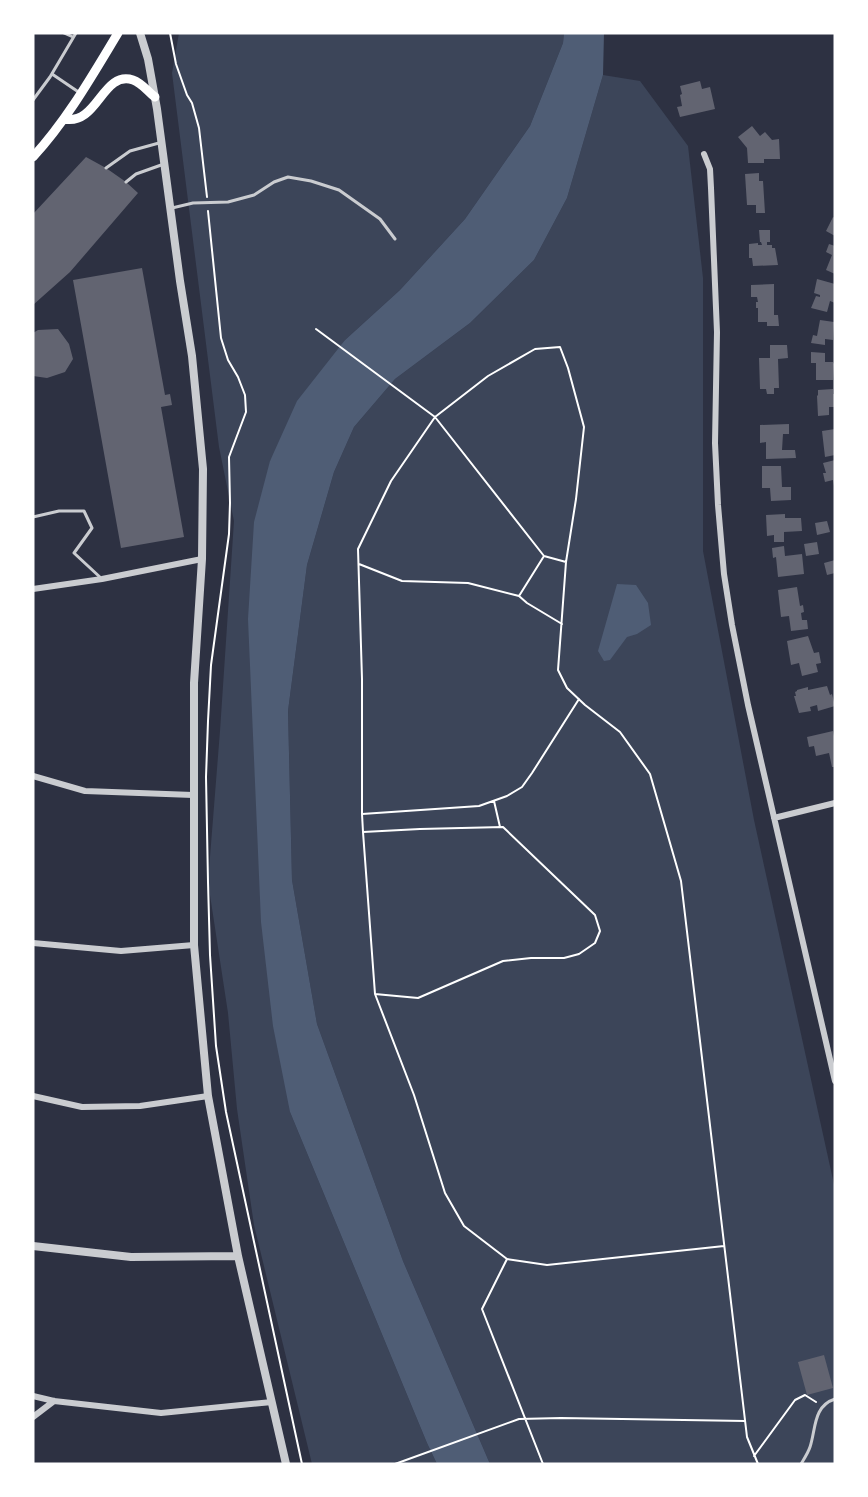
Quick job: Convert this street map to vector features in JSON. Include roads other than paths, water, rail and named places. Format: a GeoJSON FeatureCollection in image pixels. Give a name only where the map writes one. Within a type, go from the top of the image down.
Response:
{"type":"FeatureCollection","features":[{"type":"Feature","properties":{"kind":"main road"},"geometry":{"type":"LineString","coordinates":[[33,157],[64,119],[118,33]]}},
{"type":"Feature","properties":{"kind":"main road"},"geometry":{"type":"LineString","coordinates":[[64,119],[74,120],[83,116],[108,88],[121,80],[128,79],[141,84],[155,97]]}},
{"type":"Feature","properties":{"kind":"street"},"geometry":{"type":"LineString","coordinates":[[140,33],[148,59],[155,97],[192,357],[203,469],[202,559],[194,683],[194,945],[208,1096],[238,1256],[286,1464]]}},
{"type":"Feature","properties":{"kind":"street"},"geometry":{"type":"LineString","coordinates":[[704,154],[710,169],[711,188],[717,332],[715,443],[717,505],[722,555],[739,662],[835,1080]]}},
{"type":"Feature","properties":{"kind":"street"},"geometry":{"type":"LineString","coordinates":[[33,590],[202,559]]}},
{"type":"Feature","properties":{"kind":"street"},"geometry":{"type":"LineString","coordinates":[[33,776],[85,790],[193,795]]}},
{"type":"Feature","properties":{"kind":"street"},"geometry":{"type":"LineString","coordinates":[[774,818],[835,803]]}},
{"type":"Feature","properties":{"kind":"street"},"geometry":{"type":"LineString","coordinates":[[33,942],[121,951],[194,945]]}},
{"type":"Feature","properties":{"kind":"street"},"geometry":{"type":"LineString","coordinates":[[33,1096],[82,1107],[140,1106],[208,1096]]}},
{"type":"Feature","properties":{"kind":"street"},"geometry":{"type":"LineString","coordinates":[[33,1246],[131,1257],[238,1256]]}},
{"type":"Feature","properties":{"kind":"street"},"geometry":{"type":"LineString","coordinates":[[33,1396],[54,1401],[161,1413],[272,1402]]}},
{"type":"Feature","properties":{"kind":"street"},"geometry":{"type":"LineString","coordinates":[[33,1417],[54,1401]]}},
{"type":"Feature","properties":{"kind":"lane"},"geometry":{"type":"LineString","coordinates":[[64,33],[73,37]]}},
{"type":"Feature","properties":{"kind":"lane"},"geometry":{"type":"LineString","coordinates":[[33,100],[52,74],[76,33]]}},
{"type":"Feature","properties":{"kind":"lane"},"geometry":{"type":"LineString","coordinates":[[52,74],[81,94]]}},
{"type":"Feature","properties":{"kind":"lane"},"geometry":{"type":"LineString","coordinates":[[106,168],[130,151],[161,142]]}},
{"type":"Feature","properties":{"kind":"lane"},"geometry":{"type":"LineString","coordinates":[[126,183],[136,174],[164,164]]}},
{"type":"Feature","properties":{"kind":"lane"},"geometry":{"type":"LineString","coordinates":[[170,208],[193,203],[228,201],[254,195],[274,182],[288,177],[311,181],[339,190],[380,219],[395,239]]}},
{"type":"Feature","properties":{"kind":"lane"},"geometry":{"type":"LineString","coordinates":[[33,517],[59,511],[84,511],[92,528],[74,554],[102,579]]}},
{"type":"Feature","properties":{"kind":"lane"},"geometry":{"type":"LineString","coordinates":[[801,1464],[810,1449],[818,1411],[835,1399]]}}]}
